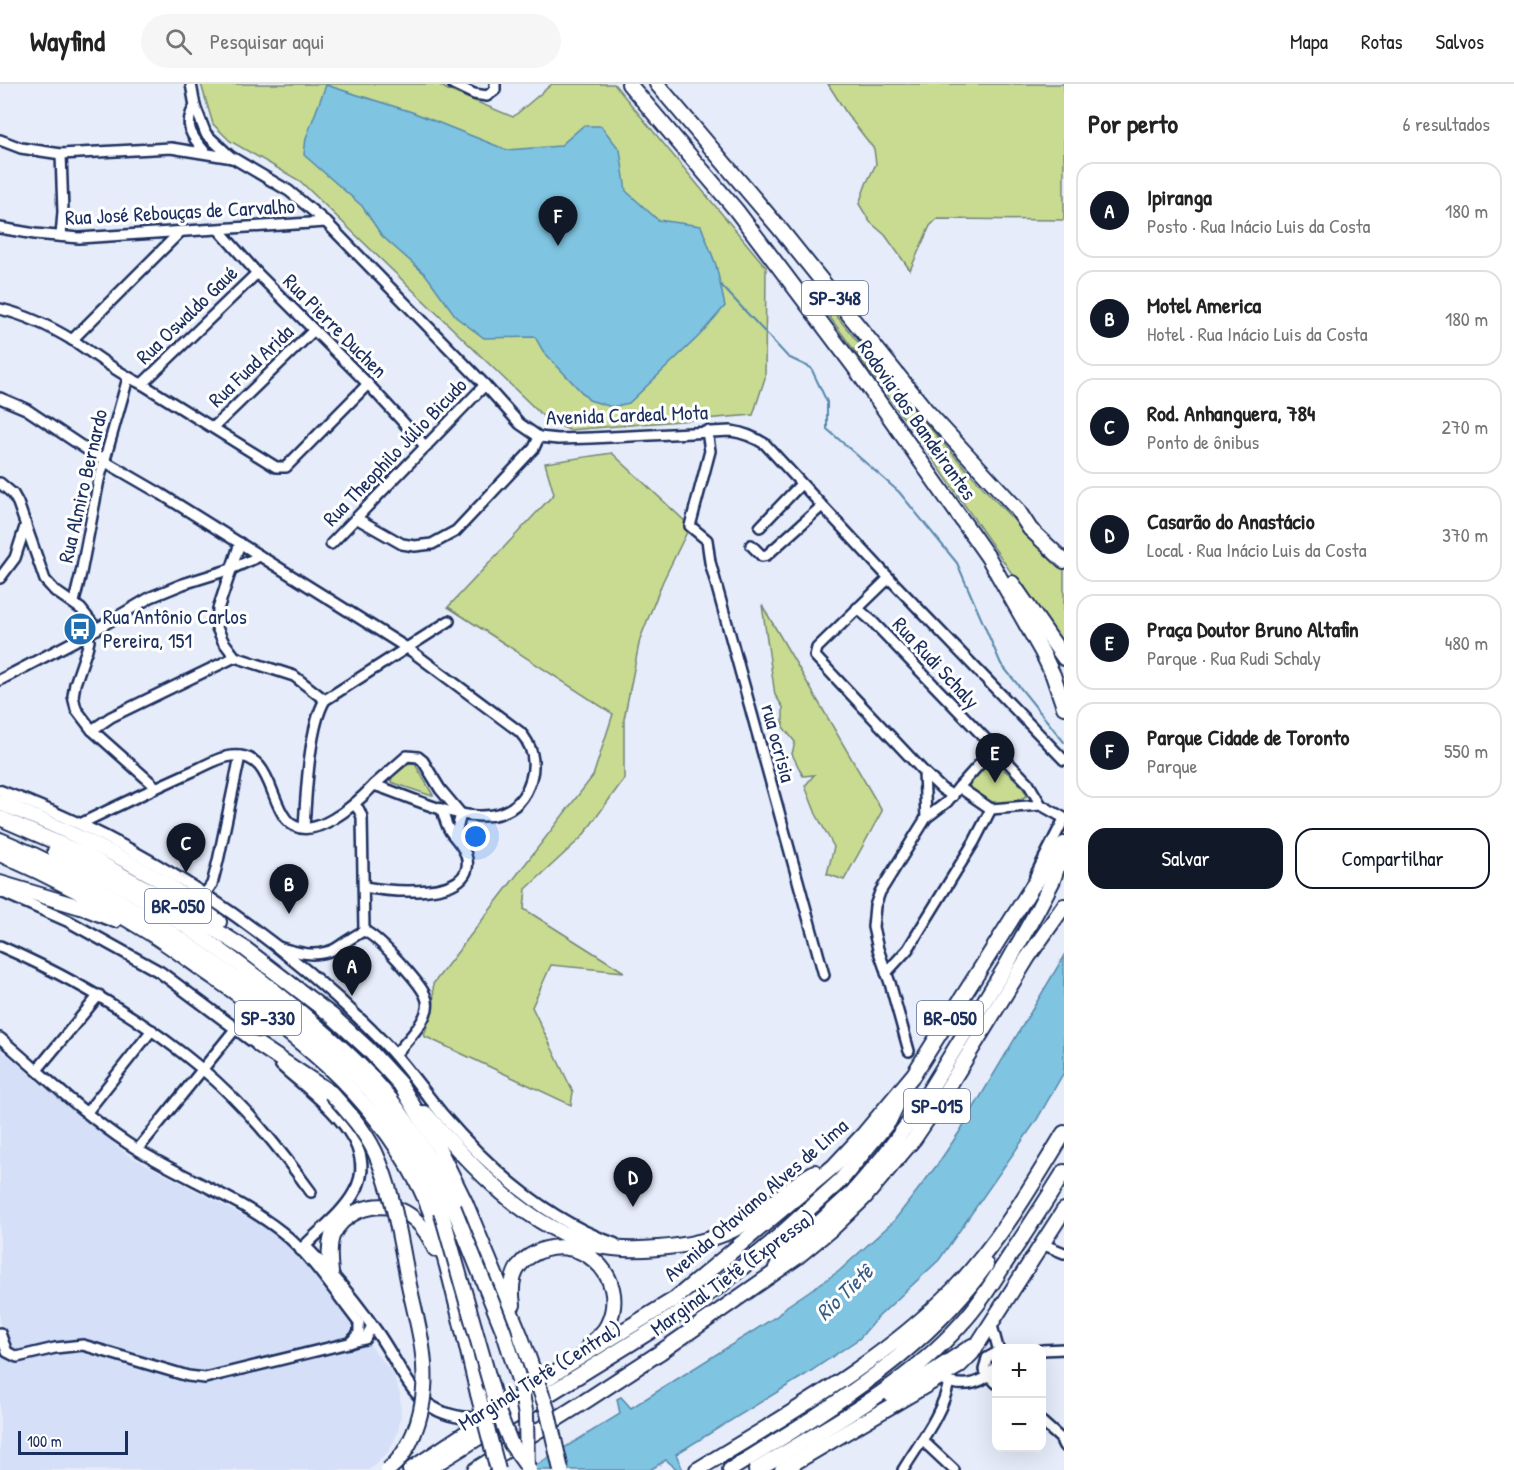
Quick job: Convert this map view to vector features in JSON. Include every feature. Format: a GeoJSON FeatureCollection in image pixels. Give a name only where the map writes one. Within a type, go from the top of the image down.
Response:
{"type":"FeatureCollection","features":[{"type":"Feature","properties":{"kind":"highway","name":"Rodovia dos Bandeirantes"},"geometry":{"type":"LineString","coordinates":[[629,84],[736,210],[853,365],[988,557]]}},
{"type":"Feature","properties":{"kind":"highway","name":"Rodovia dos Bandeirantes"},"geometry":{"type":"LineString","coordinates":[[657,84],[780,229],[925,409],[1017,509]]}},
{"type":"Feature","properties":{"kind":"highway"},"geometry":{"type":"LineString","coordinates":[[1017,509],[1027,515],[1064,550]]}},
{"type":"Feature","properties":{"kind":"highway"},"geometry":{"type":"LineString","coordinates":[[1017,509],[1030,529],[1064,561]]}},
{"type":"Feature","properties":{"kind":"highway"},"geometry":{"type":"LineString","coordinates":[[988,557],[1005,573],[1064,658]]}},
{"type":"Feature","properties":{"kind":"highway"},"geometry":{"type":"LineString","coordinates":[[988,557],[1042,652],[1064,707]]}},
{"type":"Feature","properties":{"kind":"highway"},"geometry":{"type":"LineString","coordinates":[[0,803],[59,826],[167,884],[228,929],[244,948]]}},
{"type":"Feature","properties":{"kind":"highway","name":"BR-050"},"geometry":{"type":"LineString","coordinates":[[0,818],[88,856],[138,883],[244,948],[331,1015],[368,1049],[400,1084]]}},
{"type":"Feature","properties":{"kind":"highway"},"geometry":{"type":"LineString","coordinates":[[0,825],[104,876],[192,930],[249,971],[334,1041],[366,1071],[390,1098],[414,1131],[503,1330],[520,1383],[526,1416],[528,1470]]}},
{"type":"Feature","properties":{"kind":"highway"},"geometry":{"type":"LineString","coordinates":[[0,840],[72,874],[129,905],[165,928],[231,974],[338,1059],[362,1081],[397,1126],[447,1208],[499,1414],[511,1444],[528,1470]]}},
{"type":"Feature","properties":{"kind":"highway"},"geometry":{"type":"LineString","coordinates":[[772,1275],[785,1254],[852,1193],[913,1117],[1006,966],[1053,880],[1064,844]]}},
{"type":"Feature","properties":{"kind":"highway","name":"Avenida Otaviano Alves de Lima"},"geometry":{"type":"LineString","coordinates":[[410,1470],[569,1364],[675,1299],[834,1166],[902,1090],[940,1034],[1032,887],[1064,844]]}},
{"type":"Feature","properties":{"kind":"highway","name":"SP-330"},"geometry":{"type":"LineString","coordinates":[[0,854],[78,891],[154,936],[242,998],[320,1059],[372,1112],[394,1142],[417,1182],[435,1224],[498,1470]]}},
{"type":"Feature","properties":{"kind":"highway"},"geometry":{"type":"LineString","coordinates":[[0,883],[87,909],[140,933],[154,936]]}},
{"type":"Feature","properties":{"kind":"highway","name":"Marginal Tietê (Expressa)"},"geometry":{"type":"LineString","coordinates":[[475,1470],[596,1395],[798,1257],[836,1225],[864,1198],[914,1138],[941,1099],[1028,957],[1064,906]]}},
{"type":"Feature","properties":{"kind":"highway"},"geometry":{"type":"LineString","coordinates":[[259,1045],[331,1094],[356,1120],[365,1133],[383,1171],[391,1197],[423,1358],[424,1388],[422,1410],[408,1446],[388,1470]]}},
{"type":"Feature","properties":{"kind":"highway"},"geometry":{"type":"LineString","coordinates":[[400,1084],[472,1164],[518,1205],[557,1231],[594,1245],[638,1250],[687,1245],[734,1230],[766,1210],[813,1173],[834,1166]]}},
{"type":"Feature","properties":{"kind":"highway"},"geometry":{"type":"LineString","coordinates":[[400,1084],[438,1147],[465,1202],[521,1337],[547,1409],[561,1470]]}},
{"type":"Feature","properties":{"kind":"highway","name":"Marginal Tietê (Central)"},"geometry":{"type":"LineString","coordinates":[[426,1470],[675,1316],[721,1285],[770,1245],[841,1179],[889,1121],[900,1102],[902,1090]]}},
{"type":"Feature","properties":{"kind":"highway"},"geometry":{"type":"LineString","coordinates":[[721,1285],[769,1255],[800,1228],[850,1182],[903,1122],[913,1117]]}},
{"type":"Feature","properties":{"kind":"highway"},"geometry":{"type":"LineString","coordinates":[[697,1470],[851,1376],[898,1340],[955,1288],[1020,1204],[1064,1133]]}},
{"type":"Feature","properties":{"kind":"highway"},"geometry":{"type":"LineString","coordinates":[[756,1470],[858,1408],[911,1371],[939,1347],[969,1316],[1064,1172]]}},
{"type":"Feature","properties":{"kind":"highway"},"geometry":{"type":"LineString","coordinates":[[730,1470],[819,1414],[896,1359],[950,1311],[967,1292],[1018,1222],[1020,1204]]}},
{"type":"Feature","properties":{"kind":"highway"},"geometry":{"type":"LineString","coordinates":[[331,1273],[330,1245],[341,1223],[351,1214],[368,1207],[386,1206],[409,1215],[428,1233],[453,1288]]}},
{"type":"Feature","properties":{"kind":"highway"},"geometry":{"type":"LineString","coordinates":[[782,1470],[945,1380],[972,1353],[1064,1210]]}},
{"type":"Feature","properties":{"kind":"highway"},"geometry":{"type":"LineString","coordinates":[[515,1322],[513,1277],[523,1261],[542,1250],[553,1247],[577,1250],[596,1261],[609,1279],[612,1290],[611,1314],[602,1334],[569,1364]]}},
{"type":"Feature","properties":{"kind":"highway"},"geometry":{"type":"LineString","coordinates":[[819,1414],[837,1409],[919,1351],[1001,1270]]}},
{"type":"Feature","properties":{"kind":"highway"},"geometry":{"type":"LineString","coordinates":[[858,1408],[931,1373],[979,1341]]}},
{"type":"Feature","properties":{"kind":"main road"},"geometry":{"type":"LineString","coordinates":[[0,791],[82,824],[120,844],[204,895],[275,946],[340,1002],[395,1055],[461,1135],[530,1198],[553,1215],[589,1235],[638,1250]]}},
{"type":"Feature","properties":{"kind":"main road"},"geometry":{"type":"LineString","coordinates":[[0,891],[68,921],[160,972],[259,1045],[349,1129],[357,1144],[361,1159],[356,1191],[335,1217],[303,1248],[331,1273],[372,1326],[409,1385],[427,1403],[449,1416],[462,1419],[490,1418]]}},
{"type":"Feature","properties":{"kind":"street"},"geometry":{"type":"LineString","coordinates":[[191,84],[195,106],[206,134],[233,158]]}},
{"type":"Feature","properties":{"kind":"street"},"geometry":{"type":"LineString","coordinates":[[453,84],[474,94],[487,96],[495,90],[495,84]]}},
{"type":"Feature","properties":{"kind":"street"},"geometry":{"type":"LineString","coordinates":[[195,106],[189,122],[191,137],[207,153]]}},
{"type":"Feature","properties":{"kind":"street","name":"Avenida Cardeal Mota"},"geometry":{"type":"LineString","coordinates":[[171,148],[191,137],[206,134]]}},
{"type":"Feature","properties":{"kind":"street","name":"Avenida Cardeal Mota"},"geometry":{"type":"LineString","coordinates":[[0,140],[21,148],[61,154],[171,148],[233,158],[289,191],[326,222],[520,424],[538,437],[591,438],[707,431],[743,432],[755,437],[765,444],[889,578],[1062,757]]}},
{"type":"Feature","properties":{"kind":"street"},"geometry":{"type":"LineString","coordinates":[[61,154],[63,212],[61,236]]}},
{"type":"Feature","properties":{"kind":"street","name":"Rua José Rebouças de Carvalho"},"geometry":{"type":"LineString","coordinates":[[0,228],[79,238],[326,222]]}},
{"type":"Feature","properties":{"kind":"street","name":"Rua Pierre Duchen"},"geometry":{"type":"LineString","coordinates":[[219,230],[257,273],[368,384],[426,447]]}},
{"type":"Feature","properties":{"kind":"street"},"geometry":{"type":"LineString","coordinates":[[72,340],[180,232]]}},
{"type":"Feature","properties":{"kind":"street","name":"Rua Oswaldo Gaué"},"geometry":{"type":"LineString","coordinates":[[142,384],[257,273]]}},
{"type":"Feature","properties":{"kind":"street"},"geometry":{"type":"LineString","coordinates":[[0,309],[31,318],[72,340],[128,378],[142,384],[214,428],[271,466],[281,468],[292,462],[368,384]]}},
{"type":"Feature","properties":{"kind":"street","name":"Rua Fuad Arida"},"geometry":{"type":"LineString","coordinates":[[214,428],[313,331]]}},
{"type":"Feature","properties":{"kind":"street","name":"Rua Almiro Bernardo"},"geometry":{"type":"LineString","coordinates":[[74,602],[104,461],[128,378]]}},
{"type":"Feature","properties":{"kind":"street","name":"Rua Theophilo Júlio Bicudo"},"geometry":{"type":"LineString","coordinates":[[331,544],[485,385]]}},
{"type":"Feature","properties":{"kind":"street"},"geometry":{"type":"LineString","coordinates":[[0,399],[26,409],[104,461],[152,488],[406,648],[519,732],[527,740],[531,749],[531,779],[522,796],[514,805],[501,813],[488,817],[439,809],[374,785]]}},
{"type":"Feature","properties":{"kind":"street","name":"rua ocrisia"},"geometry":{"type":"LineString","coordinates":[[707,431],[710,451],[690,526],[707,540],[710,562],[824,975]]}},
{"type":"Feature","properties":{"kind":"street"},"geometry":{"type":"LineString","coordinates":[[356,518],[402,544],[415,546],[432,544],[456,531],[534,448],[538,437]]}},
{"type":"Feature","properties":{"kind":"street"},"geometry":{"type":"LineString","coordinates":[[0,483],[13,494],[26,524],[42,574],[49,586],[74,602],[97,629]]}},
{"type":"Feature","properties":{"kind":"street"},"geometry":{"type":"LineString","coordinates":[[760,527],[801,484]]}},
{"type":"Feature","properties":{"kind":"street"},"geometry":{"type":"LineString","coordinates":[[751,545],[762,555],[767,555],[822,506]]}},
{"type":"Feature","properties":{"kind":"street"},"geometry":{"type":"LineString","coordinates":[[0,578],[15,558],[26,524]]}},
{"type":"Feature","properties":{"kind":"street"},"geometry":{"type":"LineString","coordinates":[[240,543],[220,602],[218,628],[223,641],[235,657],[294,676],[326,700]]}},
{"type":"Feature","properties":{"kind":"street"},"geometry":{"type":"LineString","coordinates":[[15,558],[26,555],[37,557]]}},
{"type":"Feature","properties":{"kind":"street"},"geometry":{"type":"LineString","coordinates":[[0,680],[88,634],[151,597],[191,581],[231,569],[260,556]]}},
{"type":"Feature","properties":{"kind":"street"},"geometry":{"type":"LineString","coordinates":[[889,578],[817,648],[815,656],[924,772],[953,796]]}},
{"type":"Feature","properties":{"kind":"street","name":"Rua Rudi Schaly"},"geometry":{"type":"LineString","coordinates":[[857,608],[1028,783],[1041,805],[1064,819]]}},
{"type":"Feature","properties":{"kind":"street"},"geometry":{"type":"LineString","coordinates":[[304,828],[316,719],[326,700],[449,621]]}},
{"type":"Feature","properties":{"kind":"street"},"geometry":{"type":"LineString","coordinates":[[88,634],[87,649],[75,684],[74,696],[78,714],[92,730],[156,787]]}},
{"type":"Feature","properties":{"kind":"street"},"geometry":{"type":"LineString","coordinates":[[92,730],[111,717],[235,657]]}},
{"type":"Feature","properties":{"kind":"street"},"geometry":{"type":"LineString","coordinates":[[909,1051],[878,949],[873,927],[875,906],[880,892],[926,818],[953,796],[993,749]]}},
{"type":"Feature","properties":{"kind":"street"},"geometry":{"type":"LineString","coordinates":[[82,824],[156,787],[231,756],[248,758],[260,765],[287,820],[294,826],[304,828],[321,825],[354,804],[400,760],[413,755],[423,761],[442,792],[461,814]]}},
{"type":"Feature","properties":{"kind":"street"},"geometry":{"type":"LineString","coordinates":[[204,895],[212,884],[218,861],[240,756]]}},
{"type":"Feature","properties":{"kind":"street"},"geometry":{"type":"LineString","coordinates":[[924,772],[926,818]]}},
{"type":"Feature","properties":{"kind":"street"},"geometry":{"type":"LineString","coordinates":[[959,787],[991,808],[1041,805]]}},
{"type":"Feature","properties":{"kind":"street"},"geometry":{"type":"LineString","coordinates":[[364,887],[403,891],[427,890],[446,887],[457,882],[466,873],[465,851],[439,809],[442,792]]}},
{"type":"Feature","properties":{"kind":"street"},"geometry":{"type":"LineString","coordinates":[[354,804],[362,817],[364,931]]}},
{"type":"Feature","properties":{"kind":"street"},"geometry":{"type":"LineString","coordinates":[[886,973],[908,949],[974,842],[991,808]]}},
{"type":"Feature","properties":{"kind":"street"},"geometry":{"type":"LineString","coordinates":[[455,837],[461,814]]}},
{"type":"Feature","properties":{"kind":"street"},"geometry":{"type":"LineString","coordinates":[[1032,887],[1036,873],[1064,819]]}},
{"type":"Feature","properties":{"kind":"street"},"geometry":{"type":"LineString","coordinates":[[275,946],[298,953],[318,954],[334,949],[364,931]]}},
{"type":"Feature","properties":{"kind":"street"},"geometry":{"type":"LineString","coordinates":[[364,931],[379,941],[421,988],[426,997],[427,1008],[423,1019],[395,1055]]}},
{"type":"Feature","properties":{"kind":"street"},"geometry":{"type":"LineString","coordinates":[[0,946],[99,995],[152,1030],[203,1070],[265,1134],[311,1192]]}},
{"type":"Feature","properties":{"kind":"street"},"geometry":{"type":"LineString","coordinates":[[37,1070],[99,995]]}},
{"type":"Feature","properties":{"kind":"street"},"geometry":{"type":"LineString","coordinates":[[138,1149],[236,1028]]}},
{"type":"Feature","properties":{"kind":"street"},"geometry":{"type":"LineString","coordinates":[[87,1112],[152,1030]]}},
{"type":"Feature","properties":{"kind":"street"},"geometry":{"type":"LineString","coordinates":[[0,1038],[87,1112],[138,1149],[255,1214],[303,1248],[358,1323],[358,1333],[350,1343]]}},
{"type":"Feature","properties":{"kind":"street"},"geometry":{"type":"LineString","coordinates":[[1042,1244],[1064,1253]]}},
{"type":"Feature","properties":{"kind":"street"},"geometry":{"type":"LineString","coordinates":[[991,1322],[996,1344]]}},
{"type":"Feature","properties":{"kind":"street"},"geometry":{"type":"LineString","coordinates":[[0,1333],[7,1352],[12,1356],[17,1357],[83,1344],[197,1378],[231,1373],[365,1339],[372,1326]]}},
{"type":"Feature","properties":{"kind":"street"},"geometry":{"type":"LineString","coordinates":[[1046,1350],[1064,1348]]}},
{"type":"Feature","properties":{"kind":"street"},"geometry":{"type":"LineString","coordinates":[[992,1354],[985,1362],[984,1370],[992,1379]]}},
{"type":"Feature","properties":{"kind":"street"},"geometry":{"type":"LineString","coordinates":[[903,1470],[945,1399],[945,1380],[970,1384],[992,1380]]}},
{"type":"Feature","properties":{"kind":"street"},"geometry":{"type":"LineString","coordinates":[[1046,1426],[1063,1441]]}},
{"type":"Feature","properties":{"kind":"street"},"geometry":{"type":"LineString","coordinates":[[922,1440],[954,1470]]}},
{"type":"Feature","properties":{"kind":"shaded area"},"geometry":{"type":"Polygon","coordinates":[[[0,1049],[128,1155],[263,1226],[297,1253],[393,1374],[400,1394],[401,1415],[398,1432],[389,1451],[373,1467],[368,1470],[0,1470],[0,1049]]]}},
{"type":"Feature","properties":{"kind":"green space"},"geometry":{"type":"Polygon","coordinates":[[[201,84],[438,84],[513,117],[552,84],[614,84],[766,267],[765,378],[753,415],[569,430],[547,420],[300,181],[230,141],[213,124],[201,84]]]}},
{"type":"Feature","properties":{"kind":"green space"},"geometry":{"type":"Polygon","coordinates":[[[828,84],[1064,84],[1064,220],[937,219],[930,226],[910,270],[885,235],[870,222],[859,204],[876,164],[874,149],[847,114],[828,84]]]}},
{"type":"Feature","properties":{"kind":"green space"},"geometry":{"type":"Polygon","coordinates":[[[819,294],[877,366],[968,471],[1064,570],[1064,649],[919,439],[815,297],[819,294]]]}},
{"type":"Feature","properties":{"kind":"green space"},"geometry":{"type":"Polygon","coordinates":[[[612,453],[690,526],[663,581],[640,639],[624,719],[624,779],[582,837],[526,889],[524,909],[624,972],[551,965],[532,1007],[573,1092],[571,1105],[424,1036],[434,1002],[433,984],[593,776],[613,714],[448,607],[554,494],[545,463],[612,453]]]}},
{"type":"Feature","properties":{"kind":"green space"},"geometry":{"type":"Polygon","coordinates":[[[762,605],[882,811],[844,880],[827,874],[834,847],[816,814],[805,786],[814,775],[803,776],[792,754],[795,742],[783,727],[783,707],[775,695],[762,605]]]}},
{"type":"Feature","properties":{"kind":"green space"},"geometry":{"type":"Polygon","coordinates":[[[410,763],[415,764],[433,795],[391,782],[392,777],[410,763]]]}},
{"type":"Feature","properties":{"kind":"green space"},"geometry":{"type":"Polygon","coordinates":[[[995,763],[1018,782],[1027,796],[994,803],[982,799],[969,787],[969,784],[984,768],[987,769],[995,763]]]}},
{"type":"Feature","properties":{"kind":"water"},"geometry":{"type":"Polygon","coordinates":[[[326,85],[412,112],[507,150],[560,146],[583,126],[601,126],[620,150],[626,191],[658,220],[701,226],[716,265],[725,306],[699,336],[629,403],[612,407],[589,400],[543,351],[535,337],[484,338],[457,318],[426,275],[382,236],[362,206],[304,155],[306,138],[326,85]]]}},
{"type":"Feature","properties":{"kind":"water","name":"Rio Tietê"},"geometry":{"type":"Polygon","coordinates":[[[1064,956],[1064,1072],[1036,1121],[939,1260],[876,1319],[860,1338],[805,1375],[676,1454],[682,1468],[678,1470],[666,1460],[650,1470],[528,1470],[620,1414],[617,1399],[621,1397],[631,1408],[777,1316],[787,1306],[839,1271],[893,1222],[960,1131],[1064,956]]]}},
{"type":"Feature","properties":{"kind":"waterway"},"geometry":{"type":"LineString","coordinates":[[721,285],[788,357],[811,368],[827,402],[827,429],[899,492],[957,563],[1001,664],[1064,742]]}},
{"type":"Feature","properties":{"kind":"place","name":"Parque Cidade de Toronto"},"geometry":{"type":"Point","coordinates":[558,246]}},
{"type":"Feature","properties":{"kind":"place","name":"Rua Antônio Carlos Pereira, 151"},"geometry":{"type":"Point","coordinates":[80,629]}},
{"type":"Feature","properties":{"kind":"place","name":"Praça Doutor Bruno Altafin"},"geometry":{"type":"Point","coordinates":[995,783]}},
{"type":"Feature","properties":{"kind":"place","name":"Rod. Anhanguera, 784"},"geometry":{"type":"Point","coordinates":[186,873]}},
{"type":"Feature","properties":{"kind":"place","name":"Motel America"},"geometry":{"type":"Point","coordinates":[289,914]}},
{"type":"Feature","properties":{"kind":"place","name":"Ipiranga"},"geometry":{"type":"Point","coordinates":[352,996]}},
{"type":"Feature","properties":{"kind":"place","name":"Casarão do Anastácio"},"geometry":{"type":"Point","coordinates":[633,1207]}}]}
